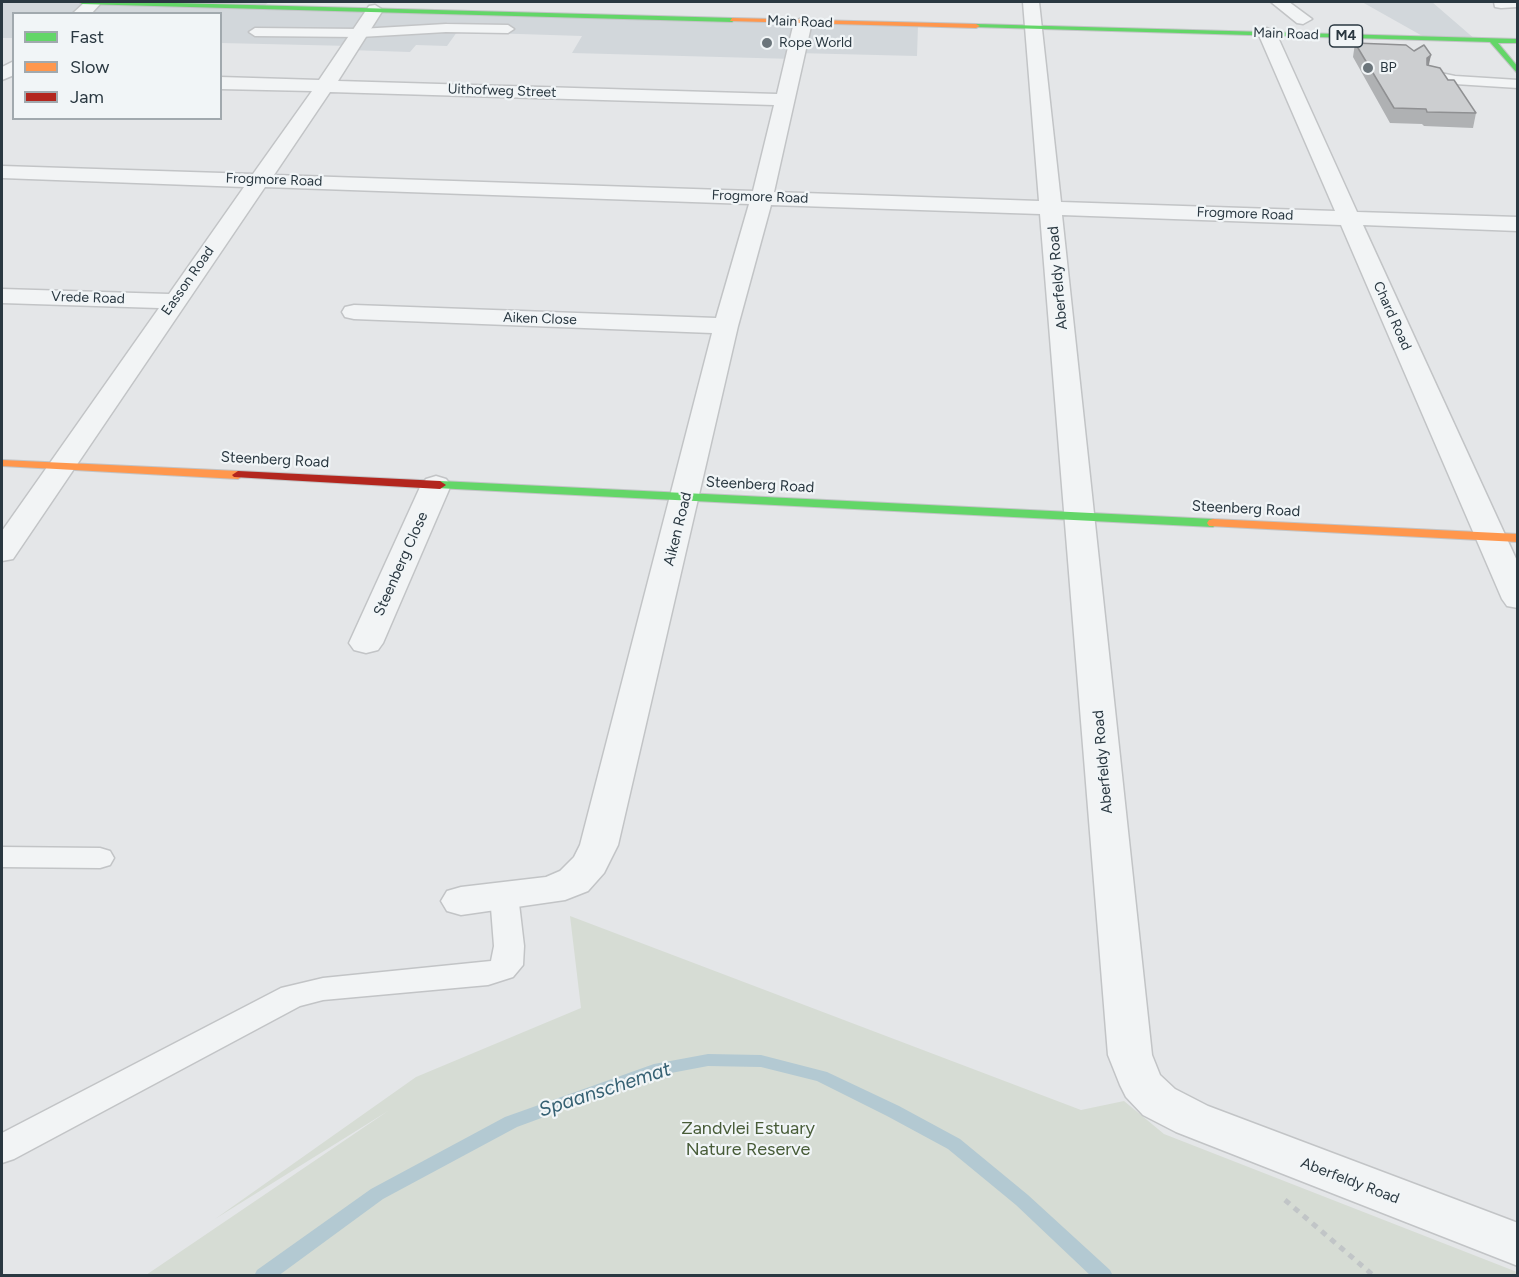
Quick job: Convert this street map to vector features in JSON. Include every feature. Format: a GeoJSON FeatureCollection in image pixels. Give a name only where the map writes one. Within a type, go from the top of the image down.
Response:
{"type":"FeatureCollection","features":[{"type":"Feature","properties":{"kind":"main road","name":"Main Road"},"geometry":{"type":"LineString","coordinates":[[82,2],[266,4],[375,10],[802,22],[1032,15],[1411,45],[1493,40],[1518,41]]}},
{"type":"Feature","properties":{"kind":"main road"},"geometry":{"type":"LineString","coordinates":[[1493,40],[1518,72]]}},
{"type":"Feature","properties":{"kind":"main road","name":"Steenberg Road"},"geometry":{"type":"LineString","coordinates":[[2,463],[1518,538]]}},
{"type":"Feature","properties":{"kind":"street"},"geometry":{"type":"LineString","coordinates":[[82,12],[94,2]]}},
{"type":"Feature","properties":{"kind":"street"},"geometry":{"type":"LineString","coordinates":[[1279,2],[1303,19]]}},
{"type":"Feature","properties":{"kind":"street","name":"Easson Road"},"geometry":{"type":"LineString","coordinates":[[2,552],[325,86],[375,10]]}},
{"type":"Feature","properties":{"kind":"street","name":"Aberfeldy Road"},"geometry":{"type":"LineString","coordinates":[[1032,15],[1130,1055],[1142,1086],[1159,1102],[1192,1119],[1518,1245]]}},
{"type":"Feature","properties":{"kind":"street","name":"Aiken Road"},"geometry":{"type":"LineString","coordinates":[[461,901],[551,890],[574,880],[590,864],[594,854],[686,497],[726,326],[762,197],[802,22]]}},
{"type":"Feature","properties":{"kind":"street","name":"Chard Road"},"geometry":{"type":"LineString","coordinates":[[1267,33],[1518,599]]}},
{"type":"Feature","properties":{"kind":"street","name":"Uithofweg Street"},"geometry":{"type":"LineString","coordinates":[[222,83],[783,100]]}},
{"type":"Feature","properties":{"kind":"street","name":"Frogmore Road"},"geometry":{"type":"LineString","coordinates":[[2,172],[259,179],[1518,224]]}},
{"type":"Feature","properties":{"kind":"street","name":"Vrede Road"},"geometry":{"type":"LineString","coordinates":[[2,296],[174,301]]}},
{"type":"Feature","properties":{"kind":"street","name":"Aiken Close"},"geometry":{"type":"LineString","coordinates":[[354,312],[726,326]]}},
{"type":"Feature","properties":{"kind":"street","name":"Steenberg Close"},"geometry":{"type":"LineString","coordinates":[[366,643],[436,485]]}},
{"type":"Feature","properties":{"kind":"lane"},"geometry":{"type":"LineString","coordinates":[[255,32],[360,33],[446,28],[508,29]]}},
{"type":"Feature","properties":{"kind":"lane"},"geometry":{"type":"LineString","coordinates":[[1431,75],[1455,80],[1518,84]]}},
{"type":"Feature","properties":{"kind":"lane"},"geometry":{"type":"LineString","coordinates":[[2,857],[100,858]]}},
{"type":"Feature","properties":{"kind":"lane"},"geometry":{"type":"LineString","coordinates":[[2,1149],[292,996],[323,989],[488,974],[501,969],[508,965],[509,946],[504,895]]}},
{"type":"Feature","properties":{"kind":"shaded area"},"geometry":{"type":"Polygon","coordinates":[[[2,2],[269,2],[264,6],[918,25],[917,56],[796,53],[794,59],[572,53],[582,36],[457,32],[447,46],[416,45],[410,52],[349,50],[351,46],[222,43],[222,12],[12,12],[12,38],[2,38],[2,2]]]}},
{"type":"Feature","properties":{"kind":"shaded area"},"geometry":{"type":"Polygon","coordinates":[[[1362,2],[1432,2],[1476,40],[1426,38],[1362,2]]]}},
{"type":"Feature","properties":{"kind":"green space","name":"Zandvlei Estuary Nature Reserve"},"geometry":{"type":"Polygon","coordinates":[[[570,916],[1081,1110],[1124,1101],[1164,1134],[1517,1272],[1517,1275],[146,1275],[388,1111],[215,1219],[416,1077],[581,1008],[570,916]]]}},
{"type":"Feature","properties":{"kind":"building"},"geometry":{"type":"Polygon","coordinates":[[[1355,43],[1406,45],[1414,51],[1424,45],[1431,55],[1427,58],[1427,65],[1440,68],[1448,80],[1454,80],[1476,113],[1427,112],[1426,109],[1394,108],[1355,43]]]}},
{"type":"Feature","properties":{"kind":"waterway","name":"Spaanschemat"},"geometry":{"type":"LineString","coordinates":[[263,1276],[377,1194],[511,1122],[654,1070],[708,1060],[761,1061],[821,1076],[954,1144],[1022,1200],[1104,1276]]}},
{"type":"Feature","properties":{"kind":"traffic: fast"},"geometry":{"type":"LineString","coordinates":[[82,2],[732,20]]}},
{"type":"Feature","properties":{"kind":"traffic: fast"},"geometry":{"type":"LineString","coordinates":[[976,26],[1518,41]]}},
{"type":"Feature","properties":{"kind":"traffic: fast"},"geometry":{"type":"LineString","coordinates":[[1493,41],[1518,72]]}},
{"type":"Feature","properties":{"kind":"traffic: fast"},"geometry":{"type":"LineString","coordinates":[[440,485],[1213,523]]}},
{"type":"Feature","properties":{"kind":"traffic: slow"},"geometry":{"type":"LineString","coordinates":[[732,20],[976,26]]}},
{"type":"Feature","properties":{"kind":"traffic: slow"},"geometry":{"type":"LineString","coordinates":[[2,463],[238,475]]}},
{"type":"Feature","properties":{"kind":"traffic: slow"},"geometry":{"type":"LineString","coordinates":[[1213,523],[1518,538]]}},
{"type":"Feature","properties":{"kind":"traffic: jam"},"geometry":{"type":"LineString","coordinates":[[238,475],[440,485]]}},
{"type":"Feature","properties":{"kind":"place","name":"Rope World"},"geometry":{"type":"Point","coordinates":[767,43]}},
{"type":"Feature","properties":{"kind":"place","name":"BP"},"geometry":{"type":"Point","coordinates":[1368,68]}}]}
